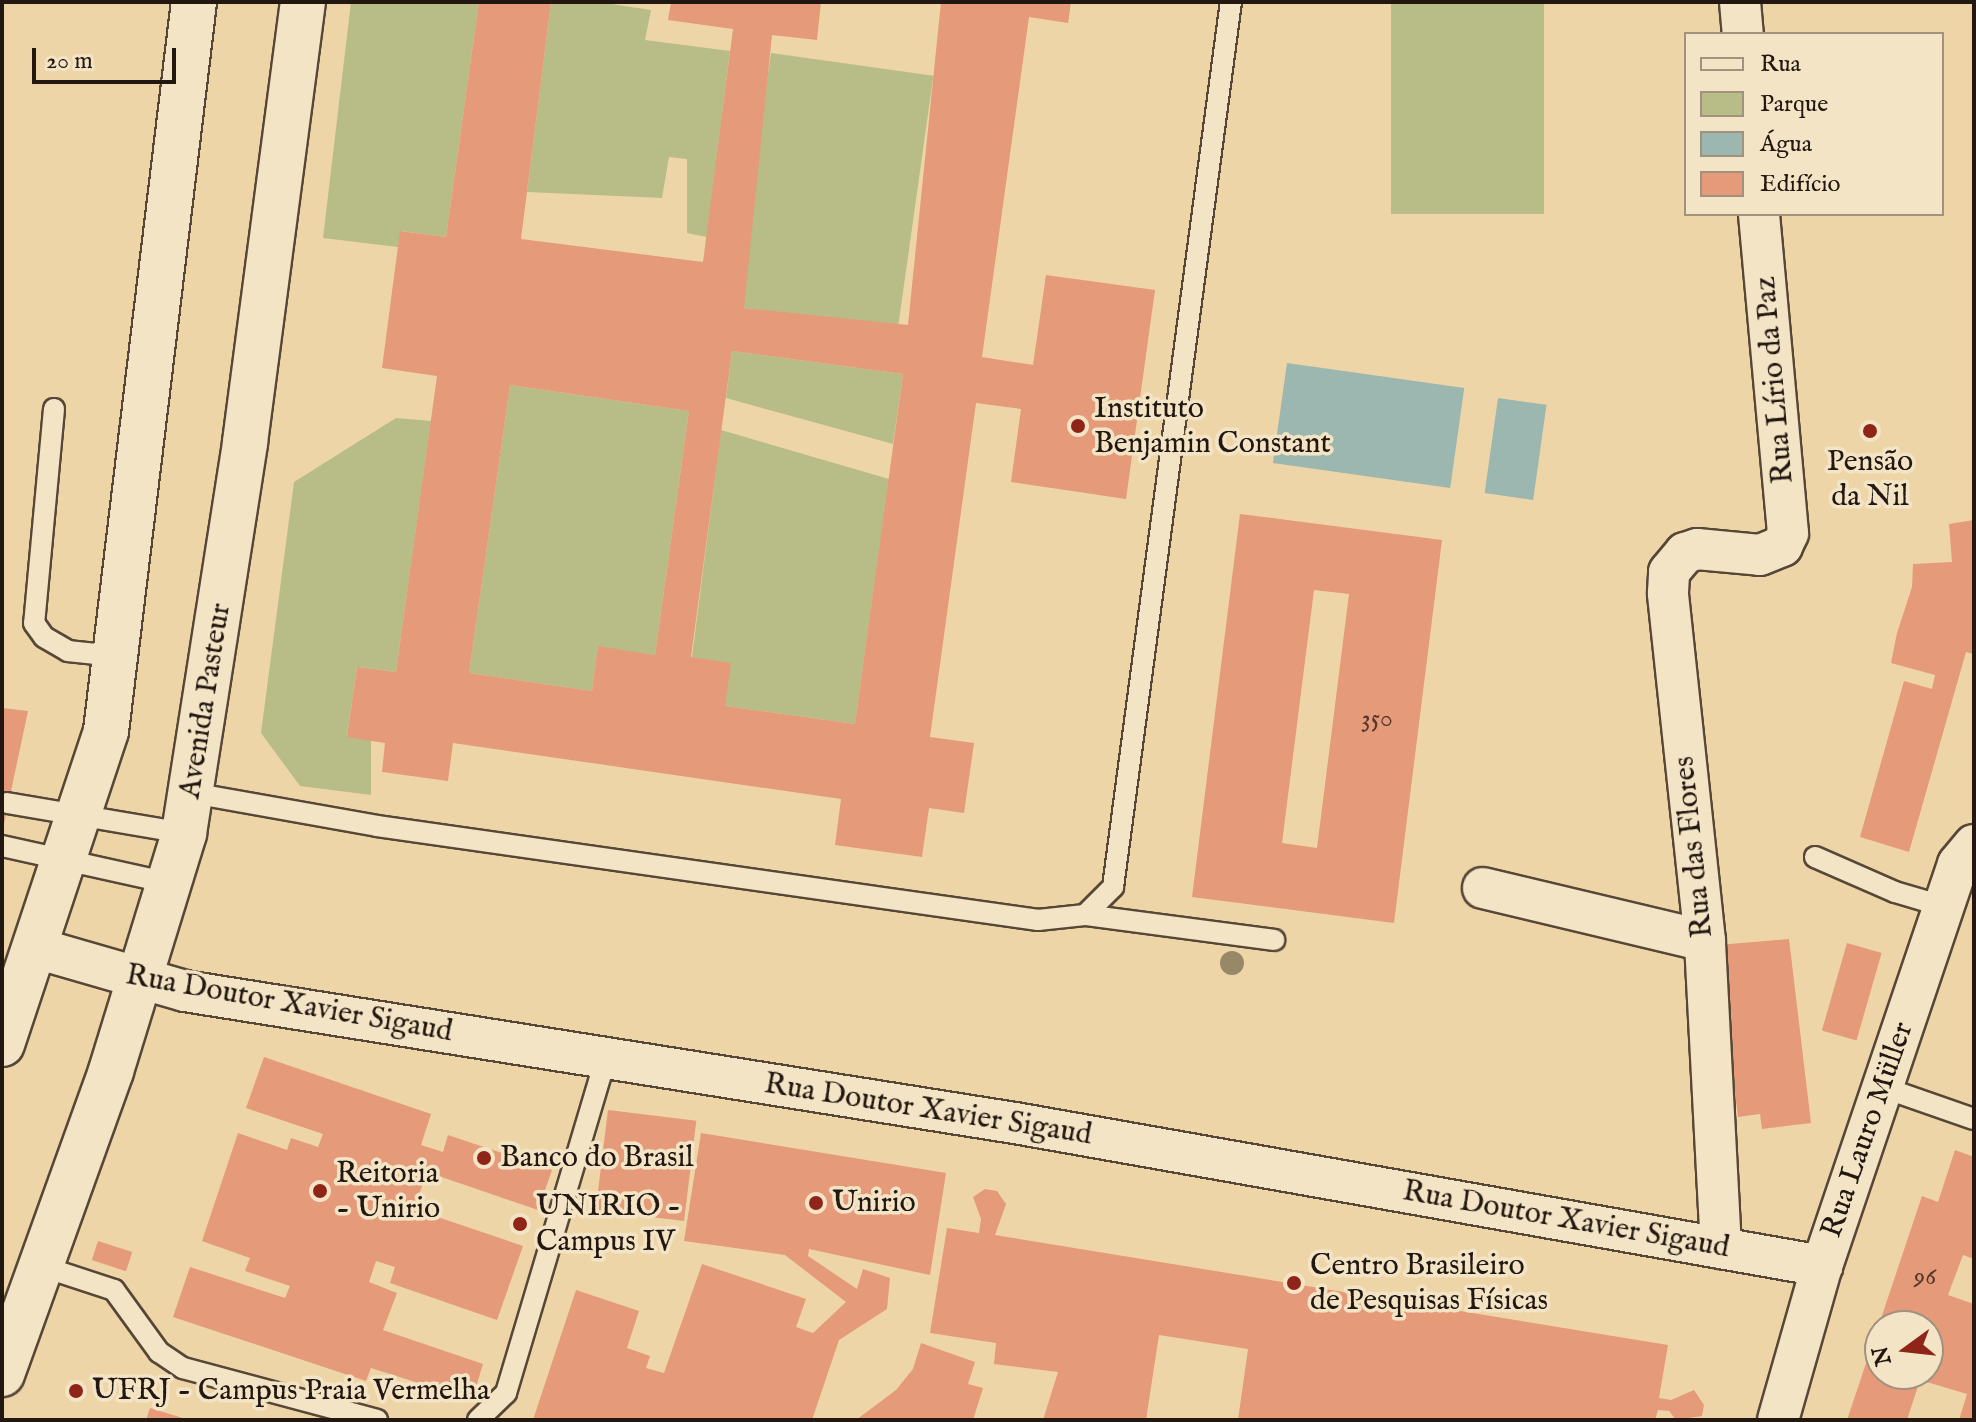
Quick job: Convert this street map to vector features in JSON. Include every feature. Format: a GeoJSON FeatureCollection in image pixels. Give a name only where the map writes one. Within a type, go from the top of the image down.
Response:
{"type":"FeatureCollection","features":[{"type":"Feature","properties":{"kind":"street"},"geometry":{"type":"LineString","coordinates":[[2,1044],[67,858],[106,731],[194,2]]}},
{"type":"Feature","properties":{"kind":"street","name":"Avenida Pasteur"},"geometry":{"type":"LineString","coordinates":[[2,1374],[139,981],[188,813],[303,2]]}},
{"type":"Feature","properties":{"kind":"street"},"geometry":{"type":"LineString","coordinates":[[1740,2],[1743,32]]}},
{"type":"Feature","properties":{"kind":"street","name":"Rua Lírio da Paz"},"geometry":{"type":"LineString","coordinates":[[1759,216],[1788,521],[1782,546]]}},
{"type":"Feature","properties":{"kind":"street","name":"Rua das Flores"},"geometry":{"type":"LineString","coordinates":[[1721,1248],[1705,941],[1669,572],[1676,560],[1697,549],[1760,555],[1782,546]]}},
{"type":"Feature","properties":{"kind":"street","name":"Rua Lauro Müller"},"geometry":{"type":"LineString","coordinates":[[1778,1420],[1822,1266],[1943,906],[1958,864],[1973,845]]}},
{"type":"Feature","properties":{"kind":"street"},"geometry":{"type":"LineString","coordinates":[[1483,888],[1705,941]]}},
{"type":"Feature","properties":{"kind":"street","name":"Rua Doutor Xavier Sigaud"},"geometry":{"type":"LineString","coordinates":[[36,948],[139,981],[1031,1126],[1822,1266]]}},
{"type":"Feature","properties":{"kind":"lane"},"geometry":{"type":"LineString","coordinates":[[1085,915],[1113,887],[1231,2]]}},
{"type":"Feature","properties":{"kind":"lane"},"geometry":{"type":"LineString","coordinates":[[54,409],[34,623],[44,637],[68,651],[115,656]]}},
{"type":"Feature","properties":{"kind":"lane"},"geometry":{"type":"LineString","coordinates":[[7,803],[80,815],[188,813],[364,824],[1038,920],[1085,915],[1274,940]]}},
{"type":"Feature","properties":{"kind":"lane"},"geometry":{"type":"LineString","coordinates":[[2,846],[169,883]]}},
{"type":"Feature","properties":{"kind":"lane"},"geometry":{"type":"LineString","coordinates":[[1815,857],[1895,892],[1943,906]]}},
{"type":"Feature","properties":{"kind":"lane"},"geometry":{"type":"LineString","coordinates":[[478,1420],[506,1393],[606,1058]]}},
{"type":"Feature","properties":{"kind":"lane"},"geometry":{"type":"LineString","coordinates":[[1882,1087],[1974,1119]]}},
{"type":"Feature","properties":{"kind":"lane"},"geometry":{"type":"LineString","coordinates":[[41,1266],[114,1290],[159,1352],[183,1368],[377,1420]]}},
{"type":"Feature","properties":{"kind":"green space"},"geometry":{"type":"Polygon","coordinates":[[[351,2],[479,2],[446,237],[401,231],[398,247],[323,238],[351,2]]]}},
{"type":"Feature","properties":{"kind":"green space"},"geometry":{"type":"Polygon","coordinates":[[[551,2],[599,2],[651,10],[645,40],[730,51],[707,237],[687,233],[687,159],[669,157],[662,198],[527,192],[551,2]]]}},
{"type":"Feature","properties":{"kind":"green space"},"geometry":{"type":"Polygon","coordinates":[[[1391,2],[1544,2],[1544,214],[1391,214],[1391,2]]]}},
{"type":"Feature","properties":{"kind":"green space"},"geometry":{"type":"Polygon","coordinates":[[[771,53],[933,76],[898,329],[735,307],[771,53]]]}},
{"type":"Feature","properties":{"kind":"green space"},"geometry":{"type":"Polygon","coordinates":[[[732,351],[903,374],[893,444],[726,398],[732,351]]]}},
{"type":"Feature","properties":{"kind":"green space"},"geometry":{"type":"Polygon","coordinates":[[[510,385],[689,411],[655,655],[598,647],[592,691],[469,673],[510,385]]]}},
{"type":"Feature","properties":{"kind":"green space"},"geometry":{"type":"Polygon","coordinates":[[[396,418],[431,421],[396,672],[357,667],[347,736],[371,740],[371,795],[300,786],[261,733],[294,482],[396,418]]]}},
{"type":"Feature","properties":{"kind":"green space"},"geometry":{"type":"Polygon","coordinates":[[[721,430],[889,479],[855,724],[725,706],[692,657],[721,430]]]}},
{"type":"Feature","properties":{"kind":"water"},"geometry":{"type":"Polygon","coordinates":[[[1287,363],[1464,388],[1450,488],[1273,463],[1287,363]]]}},
{"type":"Feature","properties":{"kind":"water"},"geometry":{"type":"Polygon","coordinates":[[[1498,398],[1547,405],[1533,500],[1485,493],[1498,398]]]}},
{"type":"Feature","properties":{"kind":"building","name":"Instituto Benjamin Constant"},"geometry":{"type":"Polygon","coordinates":[[[479,2],[551,2],[521,239],[703,262],[733,29],[668,20],[671,2],[821,2],[817,40],[772,35],[744,308],[908,325],[941,2],[1071,2],[1068,23],[1029,17],[982,357],[1033,365],[1046,275],[1155,290],[1126,499],[1011,482],[1021,409],[976,403],[930,737],[974,743],[964,813],[929,808],[922,857],[835,845],[841,799],[453,743],[448,781],[382,772],[385,743],[347,737],[357,667],[396,672],[437,376],[382,368],[400,231],[446,237],[479,2]],[[732,351],[691,657],[731,663],[725,706],[855,724],[903,374],[732,351]],[[510,385],[469,673],[592,691],[598,646],[655,655],[689,411],[510,385]]]}},
{"type":"Feature","properties":{"kind":"building"},"geometry":{"type":"Polygon","coordinates":[[[1240,514],[1442,540],[1394,923],[1192,897],[1240,514]],[[1314,590],[1282,843],[1317,848],[1349,594],[1314,590]]]}},
{"type":"Feature","properties":{"kind":"building"},"geometry":{"type":"Polygon","coordinates":[[[1974,520],[1974,654],[1966,652],[1909,852],[1860,837],[1904,681],[1932,689],[1935,675],[1891,663],[1912,587],[1913,564],[1952,562],[1949,524],[1974,520]]]}},
{"type":"Feature","properties":{"kind":"building"},"geometry":{"type":"Polygon","coordinates":[[[2,708],[28,711],[4,824],[2,823],[2,708]]]}},
{"type":"Feature","properties":{"kind":"building"},"geometry":{"type":"Polygon","coordinates":[[[1789,939],[1811,1123],[1762,1129],[1760,1114],[1738,1117],[1718,945],[1789,939]]]}},
{"type":"Feature","properties":{"kind":"building"},"geometry":{"type":"Polygon","coordinates":[[[1847,943],[1882,953],[1857,1040],[1822,1030],[1847,943]]]}},
{"type":"Feature","properties":{"kind":"building","name":"Reitoria - Unirio"},"geometry":{"type":"Polygon","coordinates":[[[264,1057],[431,1114],[421,1145],[443,1152],[448,1135],[552,1170],[538,1210],[427,1172],[414,1209],[523,1246],[497,1320],[390,1283],[395,1267],[376,1261],[369,1282],[397,1293],[383,1330],[483,1364],[472,1400],[371,1368],[366,1381],[173,1317],[190,1267],[285,1298],[290,1286],[245,1271],[250,1258],[202,1241],[238,1133],[287,1150],[291,1138],[318,1147],[323,1134],[246,1108],[264,1057]]]}},
{"type":"Feature","properties":{"kind":"building"},"geometry":{"type":"Polygon","coordinates":[[[608,1110],[696,1121],[684,1221],[596,1210],[608,1110]]]}},
{"type":"Feature","properties":{"kind":"building"},"geometry":{"type":"Polygon","coordinates":[[[701,1133],[946,1173],[930,1275],[809,1249],[808,1256],[857,1289],[863,1269],[890,1278],[887,1309],[839,1340],[812,1420],[533,1420],[576,1290],[639,1311],[627,1348],[650,1356],[646,1368],[664,1373],[702,1264],[806,1299],[796,1327],[813,1333],[846,1302],[785,1255],[684,1241],[701,1133]]]}},
{"type":"Feature","properties":{"kind":"building"},"geometry":{"type":"Polygon","coordinates":[[[1955,1150],[1974,1157],[1974,1259],[1963,1255],[1948,1295],[1974,1304],[1974,1420],[1959,1420],[1967,1394],[1944,1387],[1944,1310],[1884,1310],[1922,1196],[1938,1202],[1955,1150]]]}},
{"type":"Feature","properties":{"kind":"building"},"geometry":{"type":"Polygon","coordinates":[[[985,1189],[997,1191],[1006,1204],[995,1235],[1668,1345],[1659,1398],[1671,1400],[1694,1390],[1704,1405],[1702,1416],[1676,1420],[1669,1411],[1658,1410],[1655,1420],[1238,1420],[1248,1349],[1159,1335],[1146,1420],[1043,1420],[1058,1372],[994,1364],[996,1343],[930,1333],[947,1228],[979,1233],[981,1219],[973,1197],[985,1189]]]}},
{"type":"Feature","properties":{"kind":"building"},"geometry":{"type":"Polygon","coordinates":[[[98,1241],[132,1252],[126,1271],[92,1260],[98,1241]]]}},
{"type":"Feature","properties":{"kind":"building"},"geometry":{"type":"Polygon","coordinates":[[[921,1343],[975,1362],[968,1384],[983,1388],[973,1420],[856,1420],[896,1390],[913,1369],[921,1343]]]}},
{"type":"Feature","properties":{"kind":"building"},"geometry":{"type":"Polygon","coordinates":[[[1864,1369],[1864,1390],[1917,1390],[1907,1420],[1847,1420],[1864,1369]]]}},
{"type":"Feature","properties":{"kind":"building"},"geometry":{"type":"Polygon","coordinates":[[[150,1408],[186,1419],[186,1420],[146,1420],[150,1408]]]}},
{"type":"Feature","properties":{"kind":"place","name":"Instituto Benjamin Constant"},"geometry":{"type":"Point","coordinates":[1078,426]}},
{"type":"Feature","properties":{"kind":"place","name":"Pensão da Nil"},"geometry":{"type":"Point","coordinates":[1870,431]}},
{"type":"Feature","properties":{"kind":"place","name":"Banco do Brasil"},"geometry":{"type":"Point","coordinates":[484,1158]}},
{"type":"Feature","properties":{"kind":"place","name":"Reitoria - Unirio"},"geometry":{"type":"Point","coordinates":[320,1191]}},
{"type":"Feature","properties":{"kind":"place","name":"Unirio"},"geometry":{"type":"Point","coordinates":[816,1203]}},
{"type":"Feature","properties":{"kind":"place","name":"UNIRIO - Campus IV"},"geometry":{"type":"Point","coordinates":[520,1224]}},
{"type":"Feature","properties":{"kind":"place","name":"Centro Brasileiro de Pesquisas Físicas"},"geometry":{"type":"Point","coordinates":[1294,1283]}},
{"type":"Feature","properties":{"kind":"place","name":"UFRJ - Campus Praia Vermelha"},"geometry":{"type":"Point","coordinates":[76,1391]}}]}
